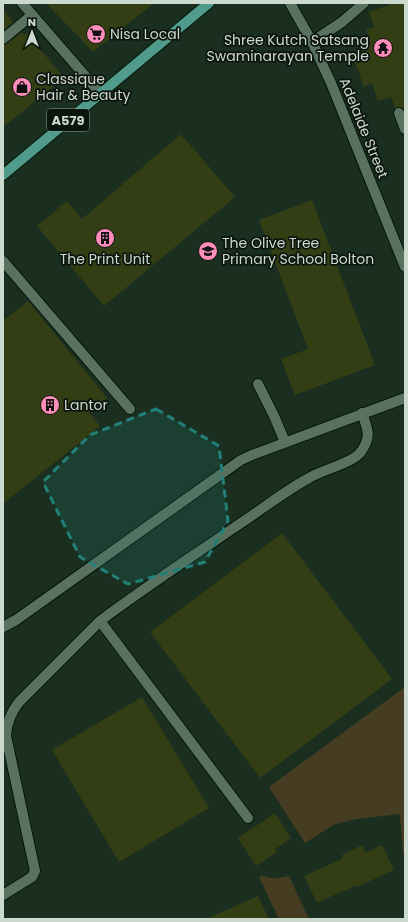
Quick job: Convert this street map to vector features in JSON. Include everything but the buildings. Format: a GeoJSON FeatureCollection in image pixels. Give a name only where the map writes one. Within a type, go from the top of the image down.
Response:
{"type":"FeatureCollection","features":[{"type":"Feature","properties":{"kind":"main road","name":"A579"},"geometry":{"type":"LineString","coordinates":[[3,175],[209,3]]}},
{"type":"Feature","properties":{"kind":"street"},"geometry":{"type":"LineString","coordinates":[[22,3],[100,93]]}},
{"type":"Feature","properties":{"kind":"street","name":"Adelaide Street"},"geometry":{"type":"LineString","coordinates":[[290,3],[312,42],[331,83],[402,250],[405,267]]}},
{"type":"Feature","properties":{"kind":"street"},"geometry":{"type":"LineString","coordinates":[[312,42],[342,22],[364,3]]}},
{"type":"Feature","properties":{"kind":"street"},"geometry":{"type":"LineString","coordinates":[[3,39],[32,14]]}},
{"type":"Feature","properties":{"kind":"street"},"geometry":{"type":"LineString","coordinates":[[399,113],[405,129]]}},
{"type":"Feature","properties":{"kind":"street"},"geometry":{"type":"LineString","coordinates":[[3,261],[130,409]]}},
{"type":"Feature","properties":{"kind":"street"},"geometry":{"type":"LineString","coordinates":[[258,384],[285,442]]}},
{"type":"Feature","properties":{"kind":"street"},"geometry":{"type":"LineString","coordinates":[[3,627],[16,620],[241,460],[285,442],[405,398]]}},
{"type":"Feature","properties":{"kind":"street"},"geometry":{"type":"LineString","coordinates":[[3,895],[32,877],[35,871],[6,736],[7,725],[11,712],[19,702],[100,621],[136,594],[309,478],[352,459],[359,454],[367,443],[369,437],[362,414]]}},
{"type":"Feature","properties":{"kind":"street"},"geometry":{"type":"LineString","coordinates":[[100,621],[248,818]]}},
{"type":"Feature","properties":{"kind":"highlighted area"},"geometry":{"type":"Polygon","coordinates":[[[156,409],[219,446],[228,521],[205,562],[128,584],[80,557],[43,482],[90,435],[156,409]]]}},
{"type":"Feature","properties":{"kind":"shaded area"},"geometry":{"type":"Polygon","coordinates":[[[405,687],[405,855],[403,854],[400,814],[356,819],[333,825],[305,843],[269,787],[405,687]]]}},
{"type":"Feature","properties":{"kind":"shaded area"},"geometry":{"type":"Polygon","coordinates":[[[262,875],[272,878],[289,876],[309,919],[279,919],[259,877],[262,875]]]}},
{"type":"Feature","properties":{"kind":"place","name":"Nisa Local"},"geometry":{"type":"Point","coordinates":[96,34]}},
{"type":"Feature","properties":{"kind":"place","name":"Shree Kutch Satsang Swaminarayan Temple"},"geometry":{"type":"Point","coordinates":[383,48]}},
{"type":"Feature","properties":{"kind":"place","name":"Classique Hair & Beauty"},"geometry":{"type":"Point","coordinates":[22,87]}},
{"type":"Feature","properties":{"kind":"place","name":"The Print Unit"},"geometry":{"type":"Point","coordinates":[105,238]}},
{"type":"Feature","properties":{"kind":"place","name":"The Olive Tree Primary School Bolton"},"geometry":{"type":"Point","coordinates":[208,251]}},
{"type":"Feature","properties":{"kind":"place","name":"Lantor"},"geometry":{"type":"Point","coordinates":[50,405]}}]}
